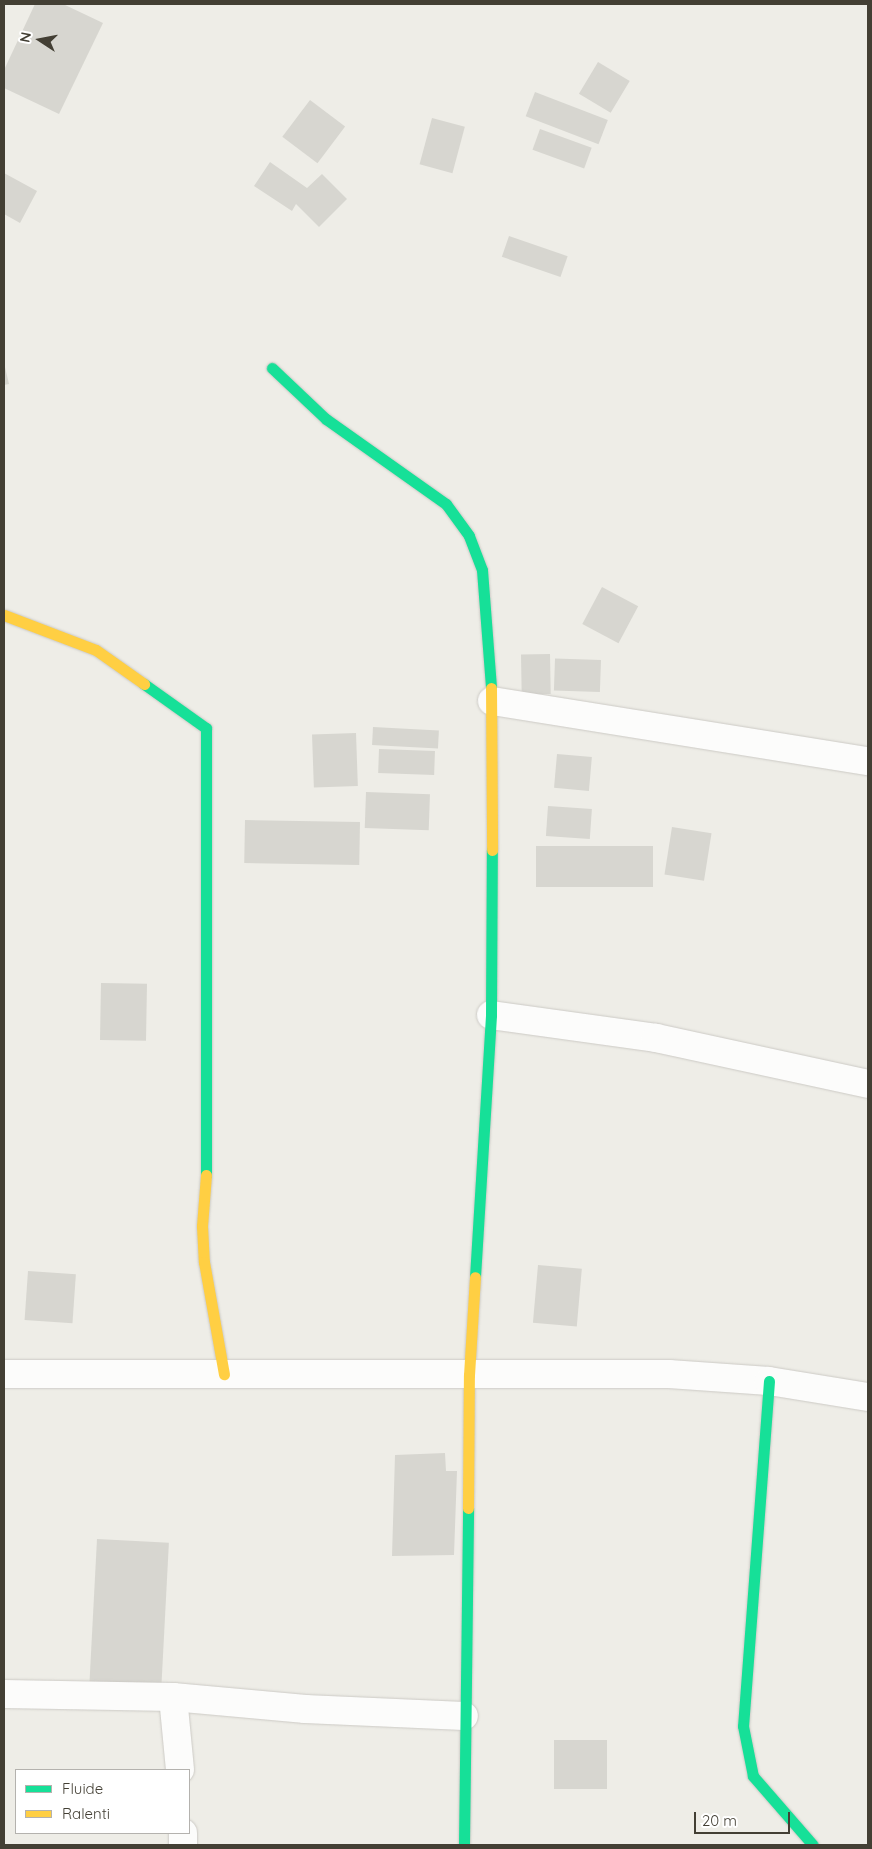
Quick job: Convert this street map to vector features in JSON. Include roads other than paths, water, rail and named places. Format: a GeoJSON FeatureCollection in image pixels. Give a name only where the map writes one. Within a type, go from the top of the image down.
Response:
{"type":"FeatureCollection","features":[{"type":"Feature","properties":{"kind":"street"},"geometry":{"type":"LineString","coordinates":[[272,368],[326,419],[446,504],[470,536],[482,570],[492,701],[491,1015],[469,1375],[464,1845]]}},
{"type":"Feature","properties":{"kind":"street"},"geometry":{"type":"LineString","coordinates":[[4,615],[96,650],[206,728],[208,941],[204,1089],[206,1189],[202,1226],[204,1262],[224,1374]]}},
{"type":"Feature","properties":{"kind":"street"},"geometry":{"type":"LineString","coordinates":[[492,701],[868,760]]}},
{"type":"Feature","properties":{"kind":"street"},"geometry":{"type":"LineString","coordinates":[[491,1015],[656,1038],[868,1084]]}},
{"type":"Feature","properties":{"kind":"street"},"geometry":{"type":"LineString","coordinates":[[4,1374],[669,1374],[769,1381],[868,1397]]}},
{"type":"Feature","properties":{"kind":"street"},"geometry":{"type":"LineString","coordinates":[[769,1381],[743,1726],[753,1776],[813,1845]]}},
{"type":"Feature","properties":{"kind":"street"},"geometry":{"type":"LineString","coordinates":[[4,1694],[173,1697],[305,1709],[464,1716]]}},
{"type":"Feature","properties":{"kind":"street"},"geometry":{"type":"LineString","coordinates":[[173,1697],[180,1769]]}}]}
